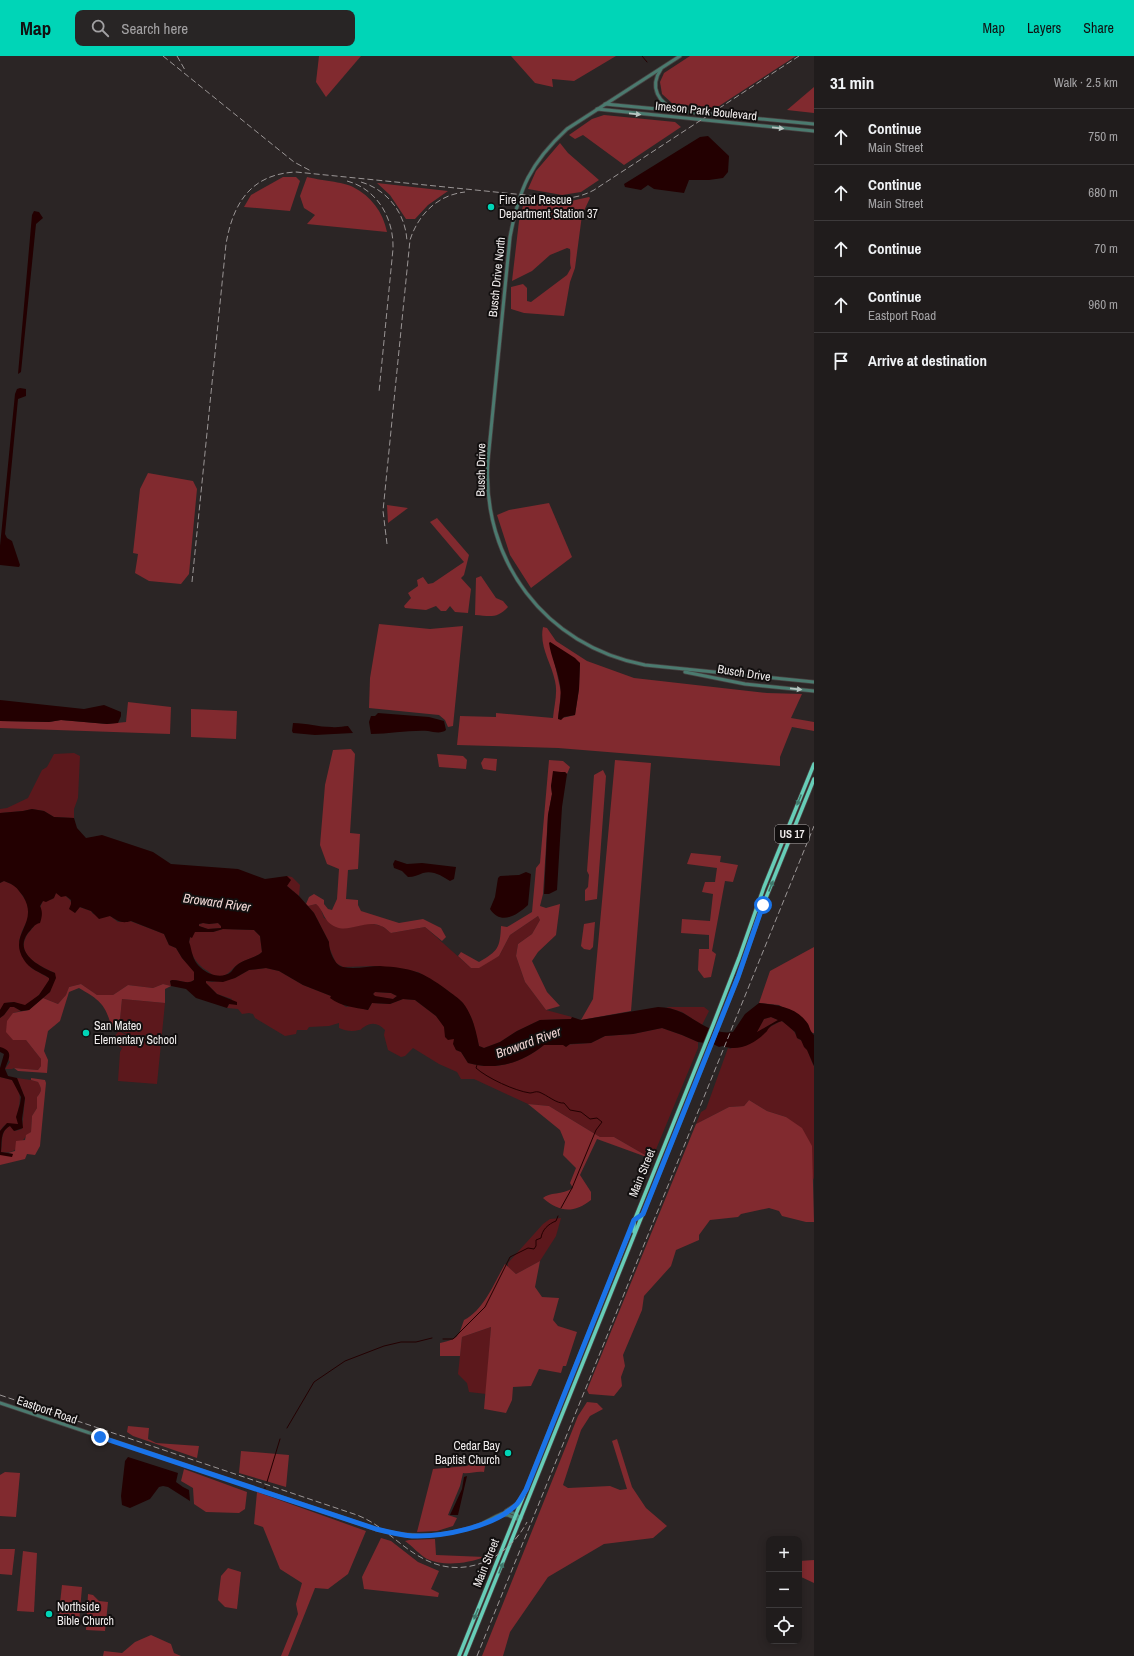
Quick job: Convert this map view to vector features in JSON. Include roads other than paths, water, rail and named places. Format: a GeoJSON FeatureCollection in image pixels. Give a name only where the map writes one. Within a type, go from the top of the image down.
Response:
{"type":"FeatureCollection","features":[{"type":"Feature","properties":{"kind":"main road","name":"Main Street"},"geometry":{"type":"LineString","coordinates":[[459,1656],[713,1025],[764,887],[814,764]]}},
{"type":"Feature","properties":{"kind":"main road","name":"Main Street"},"geometry":{"type":"LineString","coordinates":[[465,1656],[710,1047],[742,966],[767,895],[814,779]]}},
{"type":"Feature","properties":{"kind":"main road"},"geometry":{"type":"LineString","coordinates":[[634,1237],[634,1220],[643,1214]]}},
{"type":"Feature","properties":{"kind":"street","name":"Busch Drive North"},"geometry":{"type":"LineString","coordinates":[[493,410],[510,237],[520,195],[532,170],[548,148],[567,129],[680,56]]}},
{"type":"Feature","properties":{"kind":"street"},"geometry":{"type":"LineString","coordinates":[[662,67],[656,79],[655,88],[657,95],[667,106],[687,112]]}},
{"type":"Feature","properties":{"kind":"street","name":"Imeson Park Boulevard"},"geometry":{"type":"LineString","coordinates":[[605,104],[814,124]]}},
{"type":"Feature","properties":{"kind":"street","name":"Imeson Park Boulevard"},"geometry":{"type":"LineString","coordinates":[[597,109],[814,131]]}},
{"type":"Feature","properties":{"kind":"street","name":"Busch Drive"},"geometry":{"type":"LineString","coordinates":[[493,410],[488,473],[489,505],[493,524],[503,554],[523,589],[546,615],[567,633],[585,644],[618,659],[745,684],[814,691]]}},
{"type":"Feature","properties":{"kind":"street","name":"Busch Drive"},"geometry":{"type":"LineString","coordinates":[[672,669],[814,682]]}},
{"type":"Feature","properties":{"kind":"street","name":"Eastport Road"},"geometry":{"type":"LineString","coordinates":[[0,1403],[376,1529],[397,1534],[421,1536],[451,1532],[479,1525],[502,1515],[517,1504],[526,1490]]}},
{"type":"Feature","properties":{"kind":"street"},"geometry":{"type":"LineString","coordinates":[[506,1512],[521,1519]]}},
{"type":"Feature","properties":{"kind":"street"},"geometry":{"type":"LineString","coordinates":[[502,1515],[516,1517]]}},
{"type":"Feature","properties":{"kind":"water"},"geometry":{"type":"Polygon","coordinates":[[[708,136],[729,156],[728,172],[723,178],[689,180],[684,193],[654,189],[648,185],[641,190],[625,187],[624,184],[700,137],[708,136]]]}},
{"type":"Feature","properties":{"kind":"water"},"geometry":{"type":"Polygon","coordinates":[[[34,211],[39,212],[43,218],[36,224],[21,372],[18,374],[32,215],[34,211]]]}},
{"type":"Feature","properties":{"kind":"water"},"geometry":{"type":"Polygon","coordinates":[[[17,389],[26,389],[26,396],[18,399],[5,534],[7,538],[12,541],[20,565],[19,567],[0,565],[0,546],[15,394],[17,389]]]}},
{"type":"Feature","properties":{"kind":"water"},"geometry":{"type":"Polygon","coordinates":[[[550,642],[575,658],[580,663],[579,689],[575,715],[564,717],[561,720],[558,719],[561,689],[550,648],[550,642]]]}},
{"type":"Feature","properties":{"kind":"water"},"geometry":{"type":"Polygon","coordinates":[[[0,700],[84,709],[104,705],[121,712],[121,716],[118,723],[107,724],[61,720],[49,722],[0,721],[0,700]]]}},
{"type":"Feature","properties":{"kind":"water"},"geometry":{"type":"Polygon","coordinates":[[[378,713],[429,717],[444,721],[446,730],[440,732],[421,731],[371,734],[369,722],[371,716],[375,716],[378,713]]]}},
{"type":"Feature","properties":{"kind":"water"},"geometry":{"type":"Polygon","coordinates":[[[293,723],[334,727],[348,726],[353,733],[315,735],[293,733],[293,723]]]}},
{"type":"Feature","properties":{"kind":"water"},"geometry":{"type":"Polygon","coordinates":[[[553,771],[565,772],[567,774],[562,807],[557,890],[549,894],[544,894],[548,815],[552,794],[551,786],[553,771]]]}},
{"type":"Feature","properties":{"kind":"water","name":"Broward River"},"geometry":{"type":"Polygon","coordinates":[[[32,809],[44,811],[54,817],[74,818],[77,828],[86,838],[102,835],[153,852],[171,864],[238,869],[265,879],[287,876],[291,880],[287,886],[299,896],[314,913],[329,942],[331,953],[340,966],[348,968],[380,966],[400,968],[408,969],[423,975],[460,999],[472,1018],[479,1046],[484,1048],[500,1042],[517,1031],[540,1020],[571,1019],[572,1017],[581,1020],[658,1007],[670,1008],[683,1013],[701,1024],[719,1032],[733,1032],[745,1014],[759,1003],[792,1010],[803,1018],[814,1035],[814,1066],[801,1040],[797,1038],[795,1032],[782,1021],[771,1026],[766,1033],[751,1044],[734,1048],[723,1046],[719,1047],[713,1044],[698,1042],[662,1028],[633,1034],[605,1036],[591,1043],[570,1044],[566,1047],[563,1045],[544,1045],[527,1057],[518,1061],[499,1066],[478,1065],[468,1063],[461,1052],[456,1050],[453,1044],[454,1039],[448,1040],[445,1037],[444,1027],[436,1016],[415,1000],[403,999],[390,1004],[372,1003],[368,1010],[348,1006],[335,1001],[330,998],[331,996],[303,985],[279,971],[266,968],[249,970],[235,978],[223,982],[206,981],[206,983],[217,994],[237,1002],[237,1005],[229,1004],[227,1008],[196,998],[186,989],[171,986],[170,981],[172,980],[189,982],[194,980],[194,972],[176,948],[169,945],[164,934],[131,921],[120,922],[110,916],[99,919],[91,911],[80,907],[75,913],[69,909],[71,900],[66,896],[61,897],[56,893],[54,898],[46,902],[43,901],[40,906],[42,914],[40,923],[28,933],[24,940],[26,953],[30,958],[42,967],[55,973],[56,978],[50,992],[29,1010],[21,1011],[14,1007],[10,1007],[0,1018],[0,1010],[4,1003],[14,1002],[25,1005],[39,995],[49,980],[49,978],[26,963],[20,951],[19,943],[28,914],[23,896],[13,885],[4,881],[0,883],[0,813],[32,809]],[[218,923],[199,924],[199,926],[208,929],[221,928],[218,923]],[[223,929],[213,932],[195,932],[192,938],[190,937],[189,942],[195,961],[203,970],[209,973],[220,976],[226,975],[240,963],[257,956],[262,952],[260,936],[254,930],[223,929]],[[375,992],[373,994],[375,996],[393,999],[397,996],[391,993],[375,992]],[[771,1017],[764,1019],[757,1032],[778,1020],[771,1017]]]}},
{"type":"Feature","properties":{"kind":"water"},"geometry":{"type":"Polygon","coordinates":[[[395,860],[407,864],[422,863],[456,867],[454,879],[450,881],[430,872],[408,877],[402,871],[394,868],[393,864],[395,860]]]}},
{"type":"Feature","properties":{"kind":"water"},"geometry":{"type":"Polygon","coordinates":[[[526,872],[531,874],[528,905],[509,917],[499,917],[494,914],[490,909],[495,897],[498,878],[500,876],[519,875],[526,872]]]}},
{"type":"Feature","properties":{"kind":"water"},"geometry":{"type":"Polygon","coordinates":[[[0,1047],[9,1053],[9,1059],[5,1069],[8,1076],[17,1078],[25,1098],[22,1119],[23,1128],[14,1131],[10,1126],[7,1128],[2,1137],[1,1152],[13,1154],[12,1157],[0,1155],[0,1131],[7,1123],[18,1124],[16,1117],[21,1097],[12,1080],[0,1077],[0,1068],[4,1054],[0,1052],[0,1047]]]}},
{"type":"Feature","properties":{"kind":"water"},"geometry":{"type":"Polygon","coordinates":[[[128,1457],[178,1473],[176,1482],[189,1490],[190,1501],[168,1487],[163,1486],[159,1487],[150,1499],[130,1508],[122,1505],[121,1496],[125,1461],[128,1457]]]}},
{"type":"Feature","properties":{"kind":"water"},"geometry":{"type":"Polygon","coordinates":[[[467,1476],[458,1515],[450,1515],[462,1489],[464,1477],[467,1476]]]}},
{"type":"Feature","properties":{"kind":"waterway"},"geometry":{"type":"LineString","coordinates":[[642,56],[647,62]]}},
{"type":"Feature","properties":{"kind":"waterway"},"geometry":{"type":"LineString","coordinates":[[477,1065],[476,1068],[481,1072],[502,1084],[524,1092],[539,1092],[555,1101],[564,1103],[570,1110],[581,1112],[590,1119],[597,1118],[602,1122],[596,1130],[572,1188],[561,1208]]}},
{"type":"Feature","properties":{"kind":"waterway"},"geometry":{"type":"LineString","coordinates":[[443,1339],[453,1339],[485,1307],[510,1257],[528,1248],[534,1249],[536,1246],[536,1240],[541,1238],[544,1230],[556,1221],[558,1216]]}},
{"type":"Feature","properties":{"kind":"waterway"},"geometry":{"type":"LineString","coordinates":[[287,1428],[314,1382],[345,1361],[384,1346],[401,1342],[416,1342],[432,1338]]}},
{"type":"Feature","properties":{"kind":"waterway"},"geometry":{"type":"LineString","coordinates":[[267,1482],[280,1439]]}},
{"type":"Feature","properties":{"kind":"railway"},"geometry":{"type":"LineString","coordinates":[[163,56],[294,162],[311,171]]}},
{"type":"Feature","properties":{"kind":"railway"},"geometry":{"type":"LineString","coordinates":[[177,56],[185,70]]}},
{"type":"Feature","properties":{"kind":"railway"},"geometry":{"type":"LineString","coordinates":[[192,582],[226,244],[229,229],[239,204],[247,193],[256,185],[267,178],[280,174],[296,172],[555,198],[580,196],[594,190],[799,56]]}},
{"type":"Feature","properties":{"kind":"railway"},"geometry":{"type":"LineString","coordinates":[[347,181],[358,185],[367,191],[382,206],[387,216],[393,238],[379,392]]}},
{"type":"Feature","properties":{"kind":"railway"},"geometry":{"type":"LineString","coordinates":[[361,182],[379,191],[394,204],[403,222],[407,242]]}},
{"type":"Feature","properties":{"kind":"railway"},"geometry":{"type":"LineString","coordinates":[[387,544],[383,511],[410,240],[418,222],[430,208],[446,197],[465,192]]}},
{"type":"Feature","properties":{"kind":"railway"},"geometry":{"type":"LineString","coordinates":[[477,1656],[814,826]]}},
{"type":"Feature","properties":{"kind":"railway"},"geometry":{"type":"LineString","coordinates":[[0,1395],[357,1515],[375,1524],[415,1554],[439,1565],[468,1567],[483,1563],[508,1547],[527,1522]]}},
{"type":"Feature","properties":{"kind":"place","name":"Fire and Rescue Department Station 37"},"geometry":{"type":"Point","coordinates":[491,207]}},
{"type":"Feature","properties":{"kind":"place","name":"San Mateo Elementary School"},"geometry":{"type":"Point","coordinates":[86,1033]}},
{"type":"Feature","properties":{"kind":"place","name":"Cedar Bay Baptist Church"},"geometry":{"type":"Point","coordinates":[508,1453]}},
{"type":"Feature","properties":{"kind":"place","name":"Northside Bible Church"},"geometry":{"type":"Point","coordinates":[49,1614]}}]}
